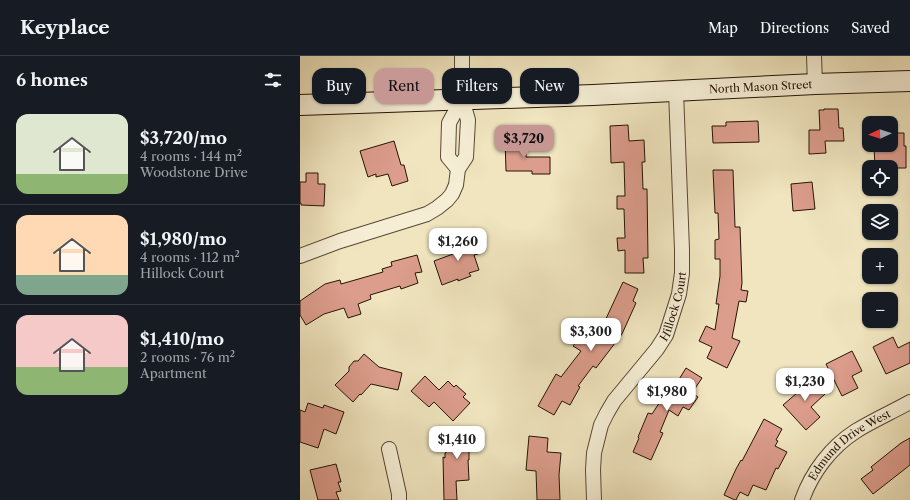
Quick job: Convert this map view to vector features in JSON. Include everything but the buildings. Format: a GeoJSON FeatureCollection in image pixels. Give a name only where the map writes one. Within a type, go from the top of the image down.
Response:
{"type":"FeatureCollection","features":[{"type":"Feature","properties":{"kind":"street"},"geometry":{"type":"LineString","coordinates":[[462,56],[462,68]]}},
{"type":"Feature","properties":{"kind":"street"},"geometry":{"type":"LineString","coordinates":[[814,56],[816,84]]}},
{"type":"Feature","properties":{"kind":"street","name":"North Mason Street"},"geometry":{"type":"LineString","coordinates":[[512,97],[910,81]]}},
{"type":"Feature","properties":{"kind":"street","name":"Hillock Court"},"geometry":{"type":"LineString","coordinates":[[594,500],[594,453],[601,425],[614,401],[658,349],[666,335],[679,294],[682,273],[682,250],[676,91]]}},
{"type":"Feature","properties":{"kind":"street","name":"North Mason Street"},"geometry":{"type":"LineString","coordinates":[[300,104],[442,100]]}},
{"type":"Feature","properties":{"kind":"street"},"geometry":{"type":"LineString","coordinates":[[458,169],[448,157],[449,123],[459,104]]}},
{"type":"Feature","properties":{"kind":"street"},"geometry":{"type":"LineString","coordinates":[[300,256],[340,241],[427,214],[447,200],[452,194],[456,185],[458,169],[466,157],[468,120],[463,104]]}},
{"type":"Feature","properties":{"kind":"street","name":"Edmund Drive West"},"geometry":{"type":"LineString","coordinates":[[802,500],[814,474],[823,460],[845,439],[856,431],[910,402]]}},
{"type":"Feature","properties":{"kind":"street"},"geometry":{"type":"LineString","coordinates":[[389,449],[399,500]]}}]}
